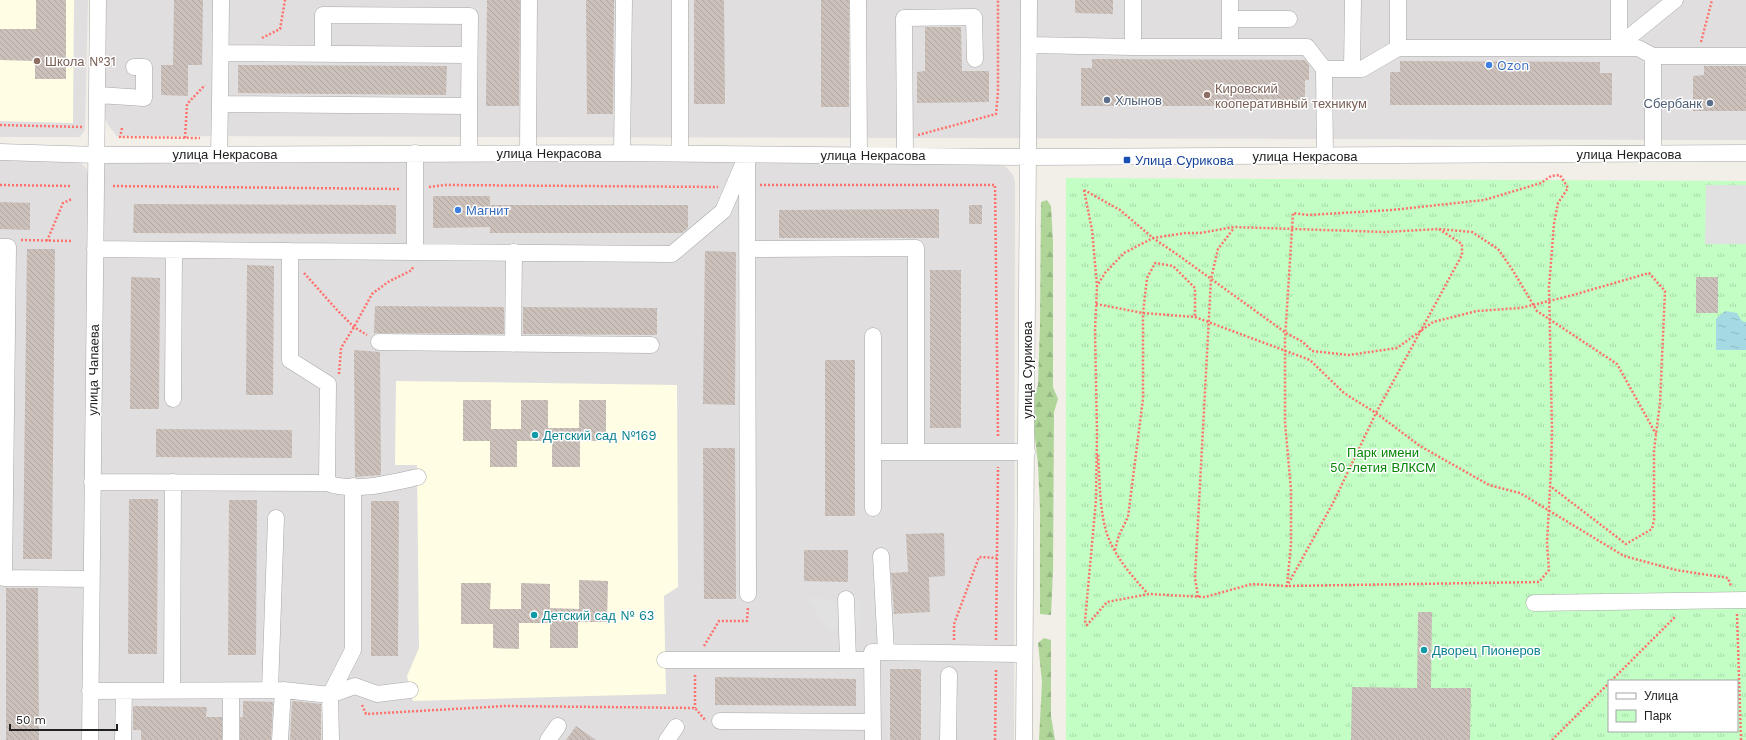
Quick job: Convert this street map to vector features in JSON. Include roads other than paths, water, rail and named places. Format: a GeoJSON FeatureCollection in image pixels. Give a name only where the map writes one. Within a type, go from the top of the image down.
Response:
{"type":"FeatureCollection","features":[{"type":"Feature","properties":{"kind":"street","name":"улица Чапаева"},"geometry":{"type":"LineString","coordinates":[[90,740],[98,0]]}},
{"type":"Feature","properties":{"kind":"street"},"geometry":{"type":"LineString","coordinates":[[219,154],[221,0]]}},
{"type":"Feature","properties":{"kind":"street"},"geometry":{"type":"LineString","coordinates":[[528,153],[529,0]]}},
{"type":"Feature","properties":{"kind":"street"},"geometry":{"type":"LineString","coordinates":[[622,153],[624,0]]}},
{"type":"Feature","properties":{"kind":"street"},"geometry":{"type":"LineString","coordinates":[[680,0],[680,154]]}},
{"type":"Feature","properties":{"kind":"street"},"geometry":{"type":"LineString","coordinates":[[858,0],[859,155]]}},
{"type":"Feature","properties":{"kind":"street","name":"улица Сурикова"},"geometry":{"type":"LineString","coordinates":[[1024,740],[1029,0]]}},
{"type":"Feature","properties":{"kind":"street"},"geometry":{"type":"LineString","coordinates":[[1133,0],[1133,47]]}},
{"type":"Feature","properties":{"kind":"street"},"geometry":{"type":"LineString","coordinates":[[1230,0],[1230,47]]}},
{"type":"Feature","properties":{"kind":"street"},"geometry":{"type":"LineString","coordinates":[[1352,69],[1353,0]]}},
{"type":"Feature","properties":{"kind":"street"},"geometry":{"type":"LineString","coordinates":[[1398,0],[1398,48]]}},
{"type":"Feature","properties":{"kind":"street"},"geometry":{"type":"LineString","coordinates":[[1619,0],[1619,48]]}},
{"type":"Feature","properties":{"kind":"street"},"geometry":{"type":"LineString","coordinates":[[1619,48],[1633,34],[1675,0]]}},
{"type":"Feature","properties":{"kind":"street"},"geometry":{"type":"LineString","coordinates":[[323,54],[323,15],[470,16],[469,153]]}},
{"type":"Feature","properties":{"kind":"street"},"geometry":{"type":"LineString","coordinates":[[905,155],[904,18],[974,17],[975,59]]}},
{"type":"Feature","properties":{"kind":"street"},"geometry":{"type":"LineString","coordinates":[[1230,19],[1289,19]]}},
{"type":"Feature","properties":{"kind":"street"},"geometry":{"type":"LineString","coordinates":[[1029,45],[1133,47],[1307,47],[1324,69],[1325,156]]}},
{"type":"Feature","properties":{"kind":"street"},"geometry":{"type":"LineString","coordinates":[[1324,69],[1362,69],[1398,48],[1638,48],[1654,56],[1746,56]]}},
{"type":"Feature","properties":{"kind":"street"},"geometry":{"type":"LineString","coordinates":[[221,53],[469,55]]}},
{"type":"Feature","properties":{"kind":"street"},"geometry":{"type":"LineString","coordinates":[[1653,154],[1654,56]]}},
{"type":"Feature","properties":{"kind":"street"},"geometry":{"type":"LineString","coordinates":[[98,95],[144,98],[144,67],[134,67]]}},
{"type":"Feature","properties":{"kind":"street"},"geometry":{"type":"LineString","coordinates":[[220,104],[469,106]]}},
{"type":"Feature","properties":{"kind":"street","name":"улица Некрасова"},"geometry":{"type":"LineString","coordinates":[[0,152],[97,155],[622,153],[1029,157],[1746,153]]}},
{"type":"Feature","properties":{"kind":"street"},"geometry":{"type":"LineString","coordinates":[[415,252],[416,153]]}},
{"type":"Feature","properties":{"kind":"street"},"geometry":{"type":"LineString","coordinates":[[747,155],[741,184],[748,248],[748,594]]}},
{"type":"Feature","properties":{"kind":"street"},"geometry":{"type":"LineString","coordinates":[[95,249],[672,254],[723,211],[741,184]]}},
{"type":"Feature","properties":{"kind":"street"},"geometry":{"type":"LineString","coordinates":[[7,244],[2,578],[91,579]]}},
{"type":"Feature","properties":{"kind":"street"},"geometry":{"type":"LineString","coordinates":[[748,248],[916,248],[916,452]]}},
{"type":"Feature","properties":{"kind":"street"},"geometry":{"type":"LineString","coordinates":[[173,399],[174,250]]}},
{"type":"Feature","properties":{"kind":"street"},"geometry":{"type":"LineString","coordinates":[[290,251],[290,360],[328,384],[327,483]]}},
{"type":"Feature","properties":{"kind":"street"},"geometry":{"type":"LineString","coordinates":[[513,344],[514,252]]}},
{"type":"Feature","properties":{"kind":"street"},"geometry":{"type":"LineString","coordinates":[[873,336],[873,508]]}},
{"type":"Feature","properties":{"kind":"street"},"geometry":{"type":"LineString","coordinates":[[379,342],[651,345]]}},
{"type":"Feature","properties":{"kind":"street"},"geometry":{"type":"LineString","coordinates":[[873,452],[1026,452]]}},
{"type":"Feature","properties":{"kind":"street"},"geometry":{"type":"LineString","coordinates":[[92,482],[327,483],[335,486],[374,486],[418,477]]}},
{"type":"Feature","properties":{"kind":"street"},"geometry":{"type":"LineString","coordinates":[[172,482],[172,691]]}},
{"type":"Feature","properties":{"kind":"street"},"geometry":{"type":"LineString","coordinates":[[330,740],[330,695],[353,650],[353,486]]}},
{"type":"Feature","properties":{"kind":"street"},"geometry":{"type":"LineString","coordinates":[[276,518],[276,690],[280,740]]}},
{"type":"Feature","properties":{"kind":"street"},"geometry":{"type":"LineString","coordinates":[[873,740],[873,722],[879,656],[881,556]]}},
{"type":"Feature","properties":{"kind":"street"},"geometry":{"type":"LineString","coordinates":[[846,599],[848,660]]}},
{"type":"Feature","properties":{"kind":"street"},"geometry":{"type":"LineString","coordinates":[[1534,603],[1741,600]]}},
{"type":"Feature","properties":{"kind":"street"},"geometry":{"type":"LineString","coordinates":[[665,660],[848,660],[879,656],[954,653],[1024,654]]}},
{"type":"Feature","properties":{"kind":"street"},"geometry":{"type":"LineString","coordinates":[[948,740],[949,675]]}},
{"type":"Feature","properties":{"kind":"street"},"geometry":{"type":"LineString","coordinates":[[90,691],[276,690],[330,695],[355,686],[377,694],[410,690]]}},
{"type":"Feature","properties":{"kind":"street"},"geometry":{"type":"LineString","coordinates":[[123,740],[124,691]]}},
{"type":"Feature","properties":{"kind":"street"},"geometry":{"type":"LineString","coordinates":[[231,691],[231,740]]}},
{"type":"Feature","properties":{"kind":"street"},"geometry":{"type":"LineString","coordinates":[[715,723],[873,722]]}},
{"type":"Feature","properties":{"kind":"street"},"geometry":{"type":"LineString","coordinates":[[548,740],[558,726]]}},
{"type":"Feature","properties":{"kind":"water"},"geometry":{"type":"Polygon","coordinates":[[[1725,311],[1737,313],[1742,321],[1746,322],[1746,350],[1716,350],[1716,319],[1725,311]]]}},
{"type":"Feature","properties":{"kind":"place","name":"Школа №31"},"geometry":{"type":"Point","coordinates":[37,61]}},
{"type":"Feature","properties":{"kind":"place","name":"Ozon"},"geometry":{"type":"Point","coordinates":[1489,65]}},
{"type":"Feature","properties":{"kind":"place","name":"Кировский кооперативный техникум"},"geometry":{"type":"Point","coordinates":[1207,95]}},
{"type":"Feature","properties":{"kind":"place","name":"Хлынов"},"geometry":{"type":"Point","coordinates":[1107,100]}},
{"type":"Feature","properties":{"kind":"place","name":"Сбербанк"},"geometry":{"type":"Point","coordinates":[1710,103]}},
{"type":"Feature","properties":{"kind":"place","name":"Улица Сурикова"},"geometry":{"type":"Point","coordinates":[1127,160]}},
{"type":"Feature","properties":{"kind":"place","name":"Магнит"},"geometry":{"type":"Point","coordinates":[458,210]}},
{"type":"Feature","properties":{"kind":"place","name":"Детский сад №169"},"geometry":{"type":"Point","coordinates":[535,435]}},
{"type":"Feature","properties":{"kind":"place","name":"Детский сад № 63"},"geometry":{"type":"Point","coordinates":[534,615]}},
{"type":"Feature","properties":{"kind":"place","name":"Дворец Пионеров"},"geometry":{"type":"Point","coordinates":[1424,650]}},
{"type":"Feature","properties":{"kind":"park label","name":"Парк имени 50-летия ВЛКСМ"},"geometry":{"type":"Point","coordinates":[1383,460]}}]}
